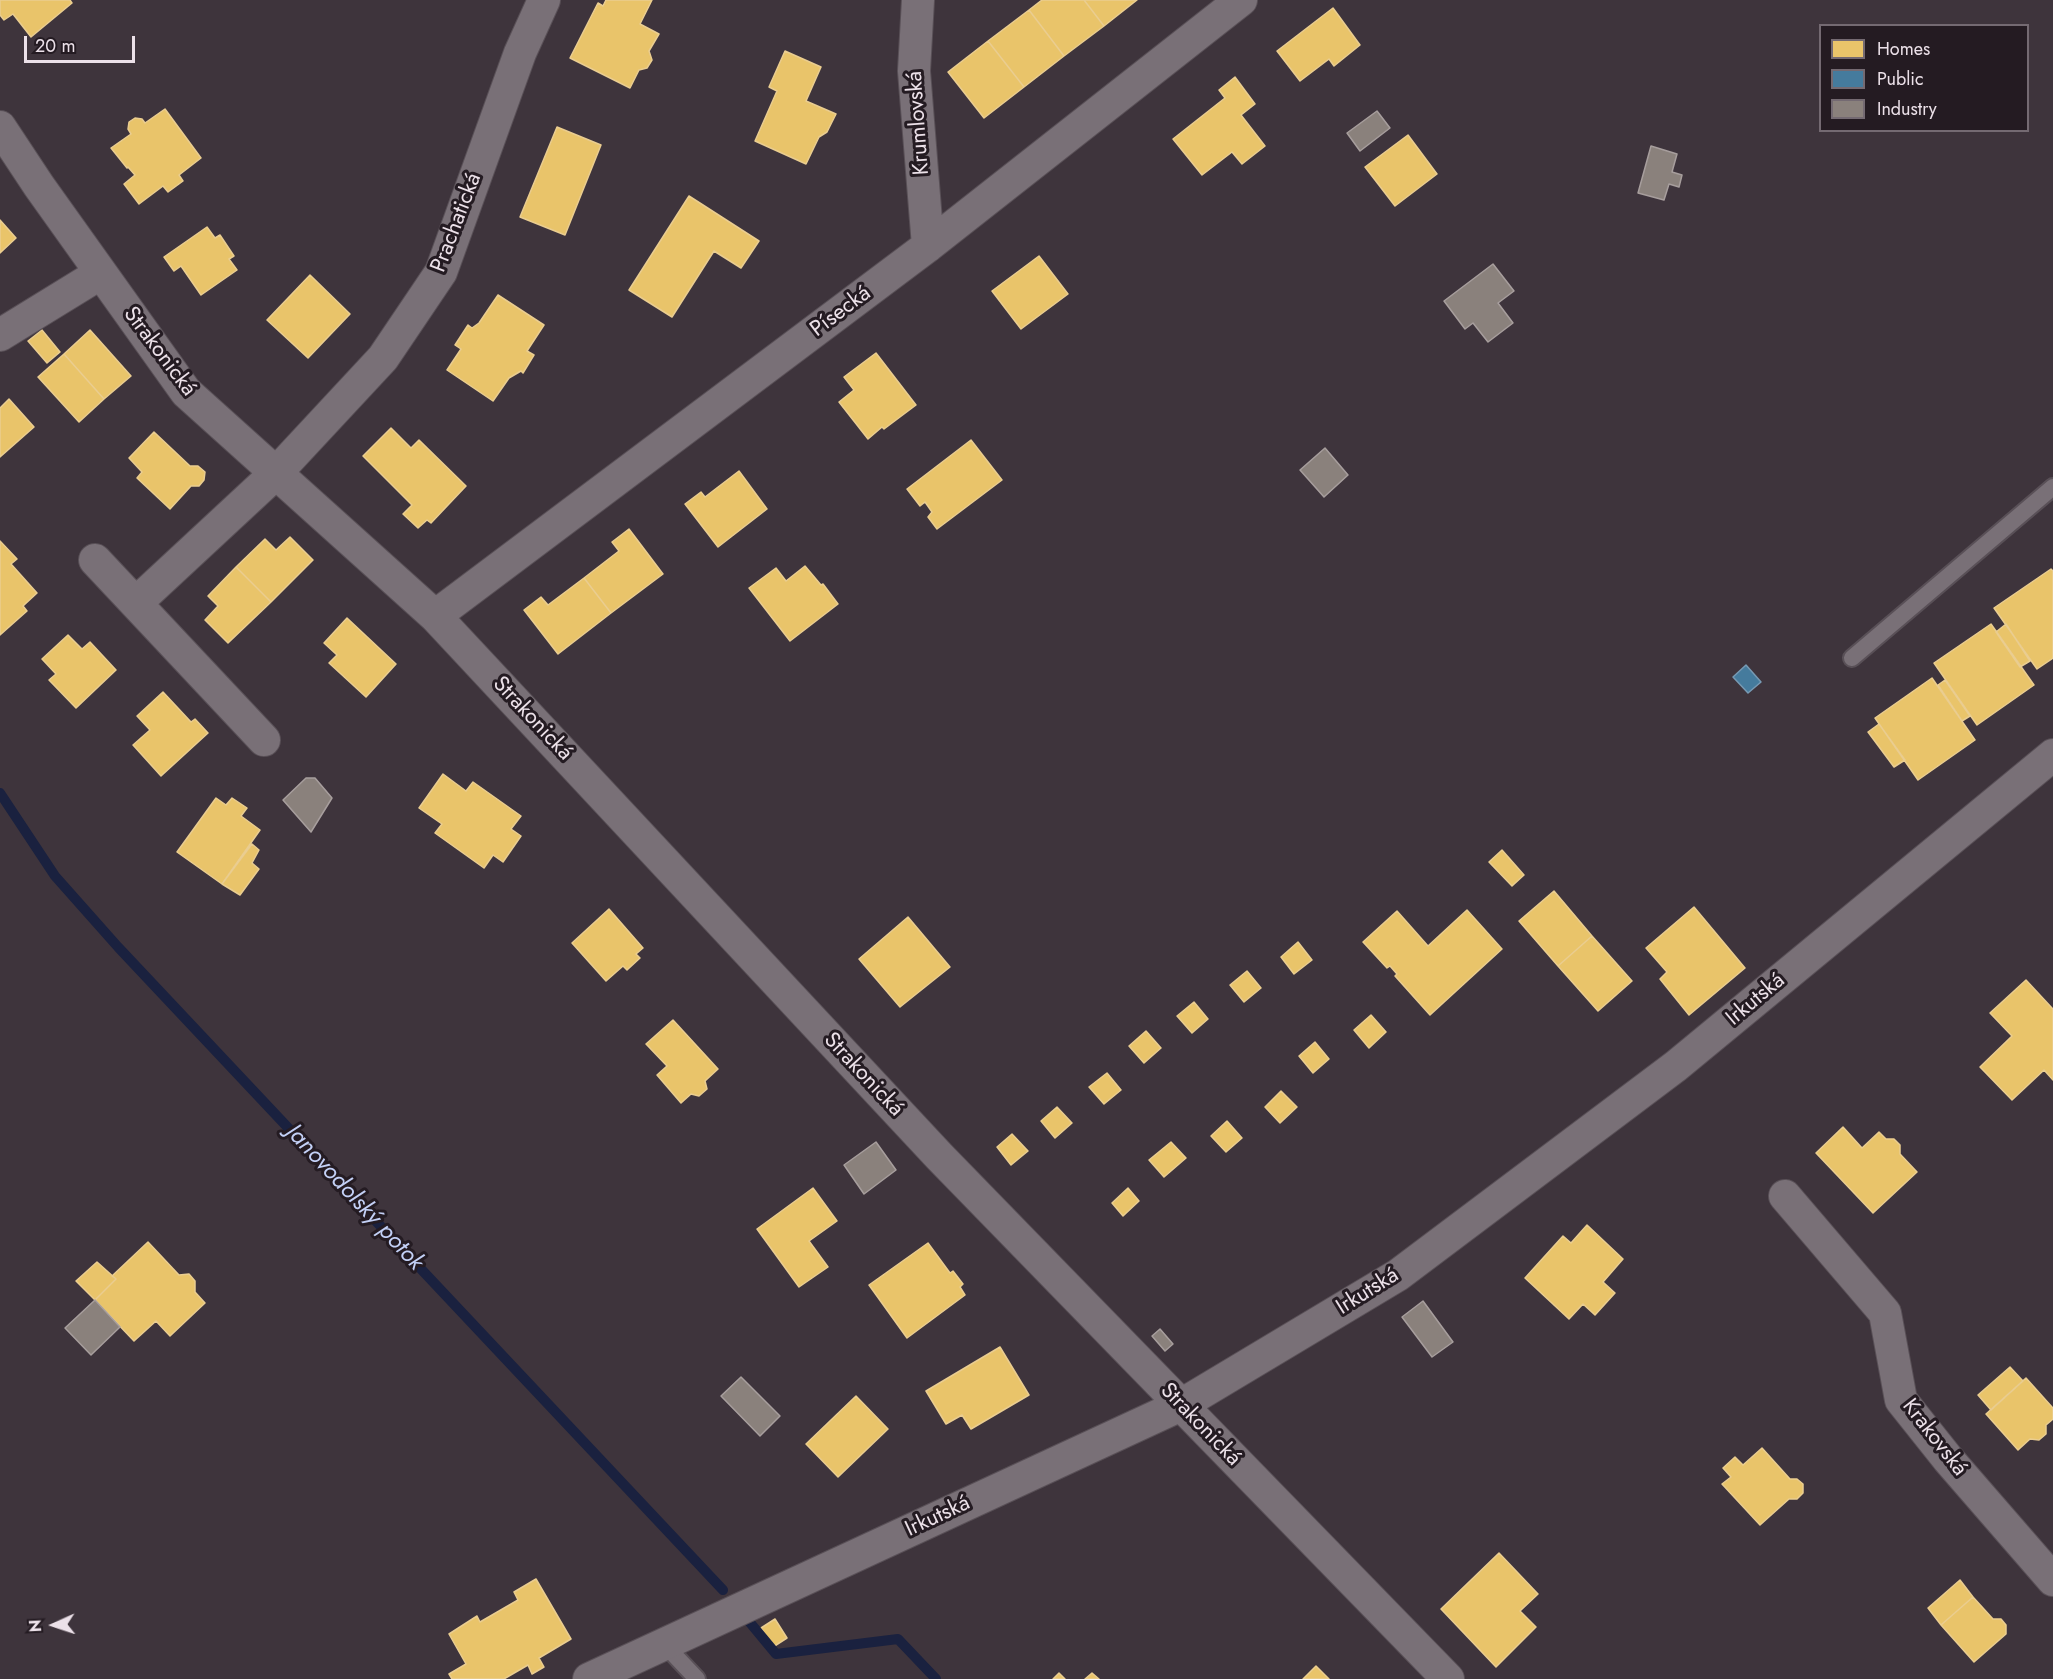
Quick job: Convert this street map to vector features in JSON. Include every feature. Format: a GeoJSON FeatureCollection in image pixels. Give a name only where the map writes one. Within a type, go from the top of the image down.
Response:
{"type":"FeatureCollection","features":[{"type":"Feature","properties":{"kind":"street","name":"Prachatická"},"geometry":{"type":"LineString","coordinates":[[276,473],[383,358],[441,272],[520,53],[544,0]]}},
{"type":"Feature","properties":{"kind":"street","name":"Krumlovská"},"geometry":{"type":"LineString","coordinates":[[918,0],[914,71],[928,246]]}},
{"type":"Feature","properties":{"kind":"street","name":"Písecká"},"geometry":{"type":"LineString","coordinates":[[435,616],[928,246],[1241,0]]}},
{"type":"Feature","properties":{"kind":"street","name":"Strakonická"},"geometry":{"type":"LineString","coordinates":[[0,127],[39,186],[186,392],[435,616],[930,1147],[1448,1679]]}},
{"type":"Feature","properties":{"kind":"street"},"geometry":{"type":"LineString","coordinates":[[0,335],[101,273]]}},
{"type":"Feature","properties":{"kind":"street"},"geometry":{"type":"LineString","coordinates":[[136,603],[276,473]]}},
{"type":"Feature","properties":{"kind":"street"},"geometry":{"type":"LineString","coordinates":[[95,560],[264,740]]}},
{"type":"Feature","properties":{"kind":"street","name":"Irkutská"},"geometry":{"type":"LineString","coordinates":[[589,1679],[1181,1405],[1398,1275],[1676,1066],[2050,762]]}},
{"type":"Feature","properties":{"kind":"street","name":"Krakovská"},"geometry":{"type":"LineString","coordinates":[[1785,1196],[1886,1313],[1901,1400],[1948,1459],[2053,1580]]}},
{"type":"Feature","properties":{"kind":"lane"},"geometry":{"type":"LineString","coordinates":[[1852,658],[2053,487]]}},
{"type":"Feature","properties":{"kind":"lane"},"geometry":{"type":"LineString","coordinates":[[664,1644],[697,1679]]}},
{"type":"Feature","properties":{"kind":"building: Homes"},"geometry":{"type":"Polygon","coordinates":[[[0,0],[70,0],[72,3],[31,37],[13,14],[4,20],[0,15],[0,0]]]}},
{"type":"Feature","properties":{"kind":"building: Homes"},"geometry":{"type":"Polygon","coordinates":[[[606,0],[652,0],[640,24],[659,34],[649,51],[652,60],[647,68],[639,70],[630,88],[570,58],[598,3],[603,6],[606,0]]]}},
{"type":"Feature","properties":{"kind":"building: Homes"},"geometry":{"type":"Polygon","coordinates":[[[1042,0],[1084,0],[1104,26],[1064,56],[1029,10],[1042,0]]]}},
{"type":"Feature","properties":{"kind":"building: Homes"},"geometry":{"type":"Polygon","coordinates":[[[1084,0],[1137,0],[1104,26],[1084,0]]]}},
{"type":"Feature","properties":{"kind":"building: Homes"},"geometry":{"type":"Polygon","coordinates":[[[1333,8],[1360,45],[1334,66],[1329,59],[1300,81],[1277,51],[1333,8]]]}},
{"type":"Feature","properties":{"kind":"building: Homes"},"geometry":{"type":"Polygon","coordinates":[[[1029,10],[1064,56],[1024,87],[988,41],[1029,10]]]}},
{"type":"Feature","properties":{"kind":"building: Homes"},"geometry":{"type":"Polygon","coordinates":[[[988,41],[1024,87],[984,118],[948,72],[988,41]]]}},
{"type":"Feature","properties":{"kind":"building: Homes"},"geometry":{"type":"Polygon","coordinates":[[[785,51],[821,67],[806,101],[836,114],[827,132],[819,137],[806,164],[755,141],[777,91],[769,87],[785,51]]]}},
{"type":"Feature","properties":{"kind":"building: Homes"},"geometry":{"type":"Polygon","coordinates":[[[1235,77],[1255,104],[1241,115],[1265,146],[1242,164],[1232,152],[1202,175],[1173,139],[1225,98],[1219,90],[1235,77]]]}},
{"type":"Feature","properties":{"kind":"building: Homes"},"geometry":{"type":"Polygon","coordinates":[[[165,109],[201,158],[179,175],[183,181],[168,192],[163,186],[139,204],[124,184],[135,175],[111,148],[131,134],[128,129],[129,122],[135,118],[142,119],[145,123],[165,109]]]}},
{"type":"Feature","properties":{"kind":"building: Homes"},"geometry":{"type":"Polygon","coordinates":[[[557,127],[601,145],[565,235],[520,217],[557,127]]]}},
{"type":"Feature","properties":{"kind":"building: Homes"},"geometry":{"type":"Polygon","coordinates":[[[1408,135],[1437,174],[1395,206],[1365,167],[1408,135]]]}},
{"type":"Feature","properties":{"kind":"building: Homes"},"geometry":{"type":"Polygon","coordinates":[[[689,196],[759,241],[741,268],[714,251],[672,317],[629,290],[689,196]]]}},
{"type":"Feature","properties":{"kind":"building: Homes"},"geometry":{"type":"Polygon","coordinates":[[[0,220],[16,238],[0,253],[0,220]]]}},
{"type":"Feature","properties":{"kind":"building: Homes"},"geometry":{"type":"Polygon","coordinates":[[[207,227],[215,238],[220,235],[234,256],[229,259],[237,270],[201,295],[181,266],[174,271],[164,257],[207,227]]]}},
{"type":"Feature","properties":{"kind":"building: Homes"},"geometry":{"type":"Polygon","coordinates":[[[1039,256],[1068,294],[1021,329],[992,291],[1039,256]]]}},
{"type":"Feature","properties":{"kind":"building: Homes"},"geometry":{"type":"Polygon","coordinates":[[[310,275],[350,314],[308,358],[267,320],[310,275]]]}},
{"type":"Feature","properties":{"kind":"building: Homes"},"geometry":{"type":"Polygon","coordinates":[[[498,295],[544,325],[527,351],[534,355],[523,373],[521,371],[509,378],[493,401],[447,370],[461,349],[455,345],[468,325],[472,328],[479,323],[498,295]]]}},
{"type":"Feature","properties":{"kind":"building: Homes"},"geometry":{"type":"Polygon","coordinates":[[[42,330],[60,352],[47,363],[28,341],[42,330]]]}},
{"type":"Feature","properties":{"kind":"building: Homes"},"geometry":{"type":"Polygon","coordinates":[[[90,330],[131,376],[104,399],[64,354],[90,330]]]}},
{"type":"Feature","properties":{"kind":"building: Homes"},"geometry":{"type":"Polygon","coordinates":[[[876,353],[916,405],[868,439],[839,402],[854,390],[844,377],[876,353]]]}},
{"type":"Feature","properties":{"kind":"building: Homes"},"geometry":{"type":"Polygon","coordinates":[[[64,354],[104,399],[79,422],[38,377],[64,354]]]}},
{"type":"Feature","properties":{"kind":"building: Homes"},"geometry":{"type":"Polygon","coordinates":[[[9,399],[34,427],[0,457],[0,408],[9,399]]]}},
{"type":"Feature","properties":{"kind":"building: Homes"},"geometry":{"type":"Polygon","coordinates":[[[391,428],[411,448],[419,440],[466,486],[431,523],[427,520],[418,528],[403,514],[412,505],[363,456],[391,428]]]}},
{"type":"Feature","properties":{"kind":"building: Homes"},"geometry":{"type":"Polygon","coordinates":[[[154,432],[190,466],[198,466],[205,472],[204,480],[199,486],[191,486],[170,509],[137,478],[142,472],[129,458],[154,432]]]}},
{"type":"Feature","properties":{"kind":"building: Homes"},"geometry":{"type":"Polygon","coordinates":[[[971,440],[1002,480],[937,529],[928,517],[932,512],[925,502],[920,506],[907,489],[971,440]]]}},
{"type":"Feature","properties":{"kind":"building: Homes"},"geometry":{"type":"Polygon","coordinates":[[[739,471],[767,509],[718,547],[685,504],[701,492],[705,497],[739,471]]]}},
{"type":"Feature","properties":{"kind":"building: Homes"},"geometry":{"type":"Polygon","coordinates":[[[629,529],[663,574],[611,613],[584,578],[619,551],[612,542],[629,529]]]}},
{"type":"Feature","properties":{"kind":"building: Homes"},"geometry":{"type":"Polygon","coordinates":[[[290,537],[313,560],[271,602],[236,567],[265,539],[276,550],[290,537]]]}},
{"type":"Feature","properties":{"kind":"building: Homes"},"geometry":{"type":"Polygon","coordinates":[[[0,541],[17,559],[11,564],[37,593],[23,606],[27,611],[0,635],[0,541]]]}},
{"type":"Feature","properties":{"kind":"building: Homes"},"geometry":{"type":"Polygon","coordinates":[[[805,566],[838,604],[790,641],[749,588],[776,568],[786,581],[805,566]]]}},
{"type":"Feature","properties":{"kind":"building: Homes"},"geometry":{"type":"Polygon","coordinates":[[[236,567],[271,602],[228,643],[205,620],[218,606],[208,596],[236,567]]]}},
{"type":"Feature","properties":{"kind":"building: Homes"},"geometry":{"type":"Polygon","coordinates":[[[2051,569],[2053,571],[2053,658],[2037,669],[1994,608],[2051,569]]]}},
{"type":"Feature","properties":{"kind":"building: Homes"},"geometry":{"type":"Polygon","coordinates":[[[584,578],[611,613],[558,654],[524,610],[541,597],[548,605],[584,578]]]}},
{"type":"Feature","properties":{"kind":"building: Homes"},"geometry":{"type":"Polygon","coordinates":[[[347,618],[396,664],[366,697],[329,663],[337,655],[324,643],[347,618]]]}},
{"type":"Feature","properties":{"kind":"building: Homes"},"geometry":{"type":"Polygon","coordinates":[[[1991,624],[2034,685],[1977,725],[1934,663],[1991,624]]]}},
{"type":"Feature","properties":{"kind":"building: Homes"},"geometry":{"type":"Polygon","coordinates":[[[2006,624],[2030,661],[2020,667],[1996,632],[2006,624]]]}},
{"type":"Feature","properties":{"kind":"building: Homes"},"geometry":{"type":"Polygon","coordinates":[[[68,635],[82,649],[90,642],[116,670],[76,708],[49,680],[56,674],[42,659],[68,635]]]}},
{"type":"Feature","properties":{"kind":"building: Homes"},"geometry":{"type":"Polygon","coordinates":[[[1932,678],[1975,740],[1918,780],[1875,718],[1932,678]]]}},
{"type":"Feature","properties":{"kind":"building: Homes"},"geometry":{"type":"Polygon","coordinates":[[[1945,680],[1970,716],[1962,721],[1938,685],[1945,680]]]}},
{"type":"Feature","properties":{"kind":"building: Homes"},"geometry":{"type":"Polygon","coordinates":[[[163,692],[191,722],[195,719],[208,733],[161,776],[133,745],[150,730],[137,716],[163,692]]]}},
{"type":"Feature","properties":{"kind":"building: Homes"},"geometry":{"type":"Polygon","coordinates":[[[1879,724],[1905,760],[1894,767],[1868,732],[1879,724]]]}},
{"type":"Feature","properties":{"kind":"building: Homes"},"geometry":{"type":"Polygon","coordinates":[[[443,774],[466,791],[473,782],[521,816],[511,829],[521,836],[503,862],[493,855],[484,868],[435,833],[442,824],[419,808],[443,774]]]}},
{"type":"Feature","properties":{"kind":"building: Homes"},"geometry":{"type":"Polygon","coordinates":[[[216,798],[226,805],[232,798],[247,808],[241,816],[260,830],[222,884],[177,852],[216,798]]]}},
{"type":"Feature","properties":{"kind":"building: Homes"},"geometry":{"type":"Polygon","coordinates":[[[252,844],[259,850],[252,863],[259,869],[240,895],[222,884],[252,844]]]}},
{"type":"Feature","properties":{"kind":"building: Homes"},"geometry":{"type":"Polygon","coordinates":[[[1502,850],[1524,875],[1512,886],[1489,862],[1502,850]]]}},
{"type":"Feature","properties":{"kind":"building: Homes"},"geometry":{"type":"Polygon","coordinates":[[[1554,891],[1592,936],[1558,966],[1519,921],[1554,891]]]}},
{"type":"Feature","properties":{"kind":"building: Homes"},"geometry":{"type":"Polygon","coordinates":[[[1694,907],[1745,968],[1689,1015],[1660,979],[1667,972],[1646,948],[1694,907]]]}},
{"type":"Feature","properties":{"kind":"building: Homes"},"geometry":{"type":"Polygon","coordinates":[[[609,909],[643,948],[636,954],[640,958],[627,970],[623,966],[606,981],[572,943],[609,909]]]}},
{"type":"Feature","properties":{"kind":"building: Homes"},"geometry":{"type":"Polygon","coordinates":[[[1467,910],[1502,949],[1430,1015],[1395,976],[1397,974],[1390,966],[1387,968],[1363,942],[1397,911],[1428,946],[1467,910]]]}},
{"type":"Feature","properties":{"kind":"building: Homes"},"geometry":{"type":"Polygon","coordinates":[[[908,917],[950,967],[900,1007],[859,959],[908,917]]]}},
{"type":"Feature","properties":{"kind":"building: Homes"},"geometry":{"type":"Polygon","coordinates":[[[1592,936],[1632,981],[1598,1011],[1558,966],[1592,936]]]}},
{"type":"Feature","properties":{"kind":"building: Homes"},"geometry":{"type":"Polygon","coordinates":[[[1298,942],[1312,960],[1294,974],[1281,957],[1298,942]]]}},
{"type":"Feature","properties":{"kind":"building: Homes"},"geometry":{"type":"Polygon","coordinates":[[[1247,971],[1261,988],[1244,1002],[1230,985],[1247,971]]]}},
{"type":"Feature","properties":{"kind":"building: Homes"},"geometry":{"type":"Polygon","coordinates":[[[2026,980],[2053,1009],[2053,1080],[2044,1070],[2012,1100],[1980,1067],[2012,1036],[1990,1013],[2026,980]]]}},
{"type":"Feature","properties":{"kind":"building: Homes"},"geometry":{"type":"Polygon","coordinates":[[[1194,1002],[1208,1019],[1192,1033],[1177,1016],[1194,1002]]]}},
{"type":"Feature","properties":{"kind":"building: Homes"},"geometry":{"type":"Polygon","coordinates":[[[1371,1015],[1386,1032],[1369,1048],[1354,1030],[1371,1015]]]}},
{"type":"Feature","properties":{"kind":"building: Homes"},"geometry":{"type":"Polygon","coordinates":[[[673,1020],[718,1069],[705,1081],[707,1089],[699,1096],[691,1094],[681,1103],[657,1075],[667,1066],[646,1044],[673,1020]]]}},
{"type":"Feature","properties":{"kind":"building: Homes"},"geometry":{"type":"Polygon","coordinates":[[[1146,1031],[1161,1048],[1144,1063],[1129,1046],[1146,1031]]]}},
{"type":"Feature","properties":{"kind":"building: Homes"},"geometry":{"type":"Polygon","coordinates":[[[1315,1042],[1329,1059],[1313,1073],[1299,1056],[1315,1042]]]}},
{"type":"Feature","properties":{"kind":"building: Homes"},"geometry":{"type":"Polygon","coordinates":[[[1107,1073],[1121,1090],[1104,1104],[1089,1087],[1107,1073]]]}},
{"type":"Feature","properties":{"kind":"building: Homes"},"geometry":{"type":"Polygon","coordinates":[[[1281,1091],[1297,1107],[1280,1123],[1265,1107],[1281,1091]]]}},
{"type":"Feature","properties":{"kind":"building: Homes"},"geometry":{"type":"Polygon","coordinates":[[[1057,1107],[1072,1123],[1055,1138],[1041,1121],[1057,1107]]]}},
{"type":"Feature","properties":{"kind":"building: Homes"},"geometry":{"type":"Polygon","coordinates":[[[1227,1121],[1242,1138],[1226,1152],[1211,1136],[1227,1121]]]}},
{"type":"Feature","properties":{"kind":"building: Homes"},"geometry":{"type":"Polygon","coordinates":[[[1843,1127],[1862,1148],[1879,1132],[1886,1139],[1894,1139],[1900,1145],[1900,1154],[1917,1172],[1873,1213],[1816,1153],[1843,1127]]]}},
{"type":"Feature","properties":{"kind":"building: Homes"},"geometry":{"type":"Polygon","coordinates":[[[1012,1134],[1028,1151],[1011,1165],[997,1147],[1012,1134]]]}},
{"type":"Feature","properties":{"kind":"building: Homes"},"geometry":{"type":"Polygon","coordinates":[[[1171,1142],[1186,1158],[1164,1177],[1149,1160],[1171,1142]]]}},
{"type":"Feature","properties":{"kind":"building: Homes"},"geometry":{"type":"Polygon","coordinates":[[[813,1188],[837,1221],[809,1241],[828,1267],[799,1287],[757,1229],[813,1188]]]}},
{"type":"Feature","properties":{"kind":"building: Homes"},"geometry":{"type":"Polygon","coordinates":[[[1128,1188],[1139,1201],[1123,1216],[1112,1203],[1128,1188]]]}},
{"type":"Feature","properties":{"kind":"building: Homes"},"geometry":{"type":"Polygon","coordinates":[[[1587,1225],[1623,1259],[1603,1282],[1615,1293],[1595,1315],[1583,1304],[1569,1319],[1525,1278],[1563,1236],[1571,1243],[1587,1225]]]}},
{"type":"Feature","properties":{"kind":"building: Homes"},"geometry":{"type":"Polygon","coordinates":[[[148,1242],[179,1275],[189,1274],[195,1281],[195,1292],[205,1303],[170,1336],[156,1321],[134,1341],[95,1300],[116,1279],[112,1276],[148,1242]]]}},
{"type":"Feature","properties":{"kind":"building: Homes"},"geometry":{"type":"Polygon","coordinates":[[[928,1243],[950,1273],[953,1271],[963,1284],[960,1287],[965,1295],[907,1338],[869,1285],[928,1243]]]}},
{"type":"Feature","properties":{"kind":"building: Homes"},"geometry":{"type":"Polygon","coordinates":[[[97,1262],[116,1279],[95,1300],[76,1281],[97,1262]]]}},
{"type":"Feature","properties":{"kind":"building: Homes"},"geometry":{"type":"Polygon","coordinates":[[[1000,1347],[1029,1395],[971,1429],[962,1415],[946,1424],[926,1391],[1000,1347]]]}},
{"type":"Feature","properties":{"kind":"building: Homes"},"geometry":{"type":"Polygon","coordinates":[[[2010,1367],[2023,1381],[1991,1410],[1978,1395],[2010,1367]]]}},
{"type":"Feature","properties":{"kind":"building: Homes"},"geometry":{"type":"Polygon","coordinates":[[[2026,1378],[2053,1408],[2053,1419],[2046,1425],[2046,1434],[2039,1440],[2030,1439],[2018,1450],[1986,1414],[2026,1378]]]}},
{"type":"Feature","properties":{"kind":"building: Homes"},"geometry":{"type":"Polygon","coordinates":[[[856,1396],[888,1429],[838,1477],[806,1444],[856,1396]]]}},
{"type":"Feature","properties":{"kind":"building: Homes"},"geometry":{"type":"Polygon","coordinates":[[[1762,1448],[1790,1479],[1797,1479],[1803,1484],[1803,1493],[1797,1499],[1789,1499],[1760,1525],[1722,1484],[1731,1477],[1723,1468],[1735,1457],[1743,1465],[1762,1448]]]}},
{"type":"Feature","properties":{"kind":"building: Homes"},"geometry":{"type":"Polygon","coordinates":[[[1499,1553],[1538,1594],[1520,1611],[1536,1627],[1496,1667],[1441,1609],[1499,1553]]]}},
{"type":"Feature","properties":{"kind":"building: Homes"},"geometry":{"type":"Polygon","coordinates":[[[536,1579],[571,1639],[539,1658],[544,1667],[532,1674],[528,1665],[504,1679],[452,1679],[449,1674],[466,1664],[449,1634],[477,1616],[480,1622],[518,1600],[514,1592],[536,1579]]]}},
{"type":"Feature","properties":{"kind":"building: Homes"},"geometry":{"type":"Polygon","coordinates":[[[1960,1580],[1973,1597],[1941,1625],[1928,1608],[1960,1580]]]}},
{"type":"Feature","properties":{"kind":"building: Homes"},"geometry":{"type":"Polygon","coordinates":[[[1973,1597],[1993,1619],[2001,1619],[2006,1625],[2006,1634],[1974,1662],[1941,1625],[1973,1597]]]}},
{"type":"Feature","properties":{"kind":"building: Homes"},"geometry":{"type":"Polygon","coordinates":[[[775,1619],[787,1638],[773,1647],[761,1628],[775,1619]]]}},
{"type":"Feature","properties":{"kind":"building: Homes"},"geometry":{"type":"Polygon","coordinates":[[[1316,1666],[1329,1679],[1303,1679],[1316,1666]]]}},
{"type":"Feature","properties":{"kind":"building: Homes"},"geometry":{"type":"Polygon","coordinates":[[[1059,1673],[1065,1679],[1053,1679],[1059,1673]]]}},
{"type":"Feature","properties":{"kind":"building: Homes"},"geometry":{"type":"Polygon","coordinates":[[[1092,1673],[1099,1679],[1085,1679],[1092,1673]]]}},
{"type":"Feature","properties":{"kind":"building: Public"},"geometry":{"type":"Polygon","coordinates":[[[1746,665],[1761,682],[1748,693],[1733,677],[1746,665]]]}},
{"type":"Feature","properties":{"kind":"building: Industry"},"geometry":{"type":"Polygon","coordinates":[[[1377,111],[1390,128],[1360,151],[1347,133],[1377,111]]]}},
{"type":"Feature","properties":{"kind":"building: Industry"},"geometry":{"type":"Polygon","coordinates":[[[1651,146],[1677,154],[1672,172],[1682,175],[1679,187],[1669,184],[1664,200],[1638,193],[1651,146]]]}},
{"type":"Feature","properties":{"kind":"building: Industry"},"geometry":{"type":"Polygon","coordinates":[[[1493,264],[1514,291],[1498,303],[1513,323],[1488,342],[1473,323],[1465,329],[1444,301],[1493,264]]]}},
{"type":"Feature","properties":{"kind":"building: Industry"},"geometry":{"type":"Polygon","coordinates":[[[1325,448],[1348,475],[1324,497],[1300,470],[1325,448]]]}},
{"type":"Feature","properties":{"kind":"building: Industry"},"geometry":{"type":"Polygon","coordinates":[[[306,778],[315,778],[332,798],[311,832],[283,800],[306,778]]]}},
{"type":"Feature","properties":{"kind":"building: Industry"},"geometry":{"type":"Polygon","coordinates":[[[876,1142],[896,1170],[864,1194],[844,1165],[876,1142]]]}},
{"type":"Feature","properties":{"kind":"building: Industry"},"geometry":{"type":"Polygon","coordinates":[[[95,1300],[120,1327],[91,1355],[65,1328],[95,1300]]]}},
{"type":"Feature","properties":{"kind":"building: Industry"},"geometry":{"type":"Polygon","coordinates":[[[1423,1301],[1453,1342],[1432,1357],[1402,1317],[1423,1301]]]}},
{"type":"Feature","properties":{"kind":"building: Industry"},"geometry":{"type":"Polygon","coordinates":[[[1160,1329],[1173,1344],[1165,1351],[1152,1336],[1160,1329]]]}},
{"type":"Feature","properties":{"kind":"building: Industry"},"geometry":{"type":"Polygon","coordinates":[[[741,1377],[780,1416],[760,1436],[721,1396],[741,1377]]]}},
{"type":"Feature","properties":{"kind":"waterway","name":"Janovodolský potok"},"geometry":{"type":"LineString","coordinates":[[0,793],[55,876],[118,947],[723,1590]]}},
{"type":"Feature","properties":{"kind":"waterway","name":"Janovodolský potok"},"geometry":{"type":"LineString","coordinates":[[747,1619],[776,1654],[898,1639],[936,1679]]}}]}
